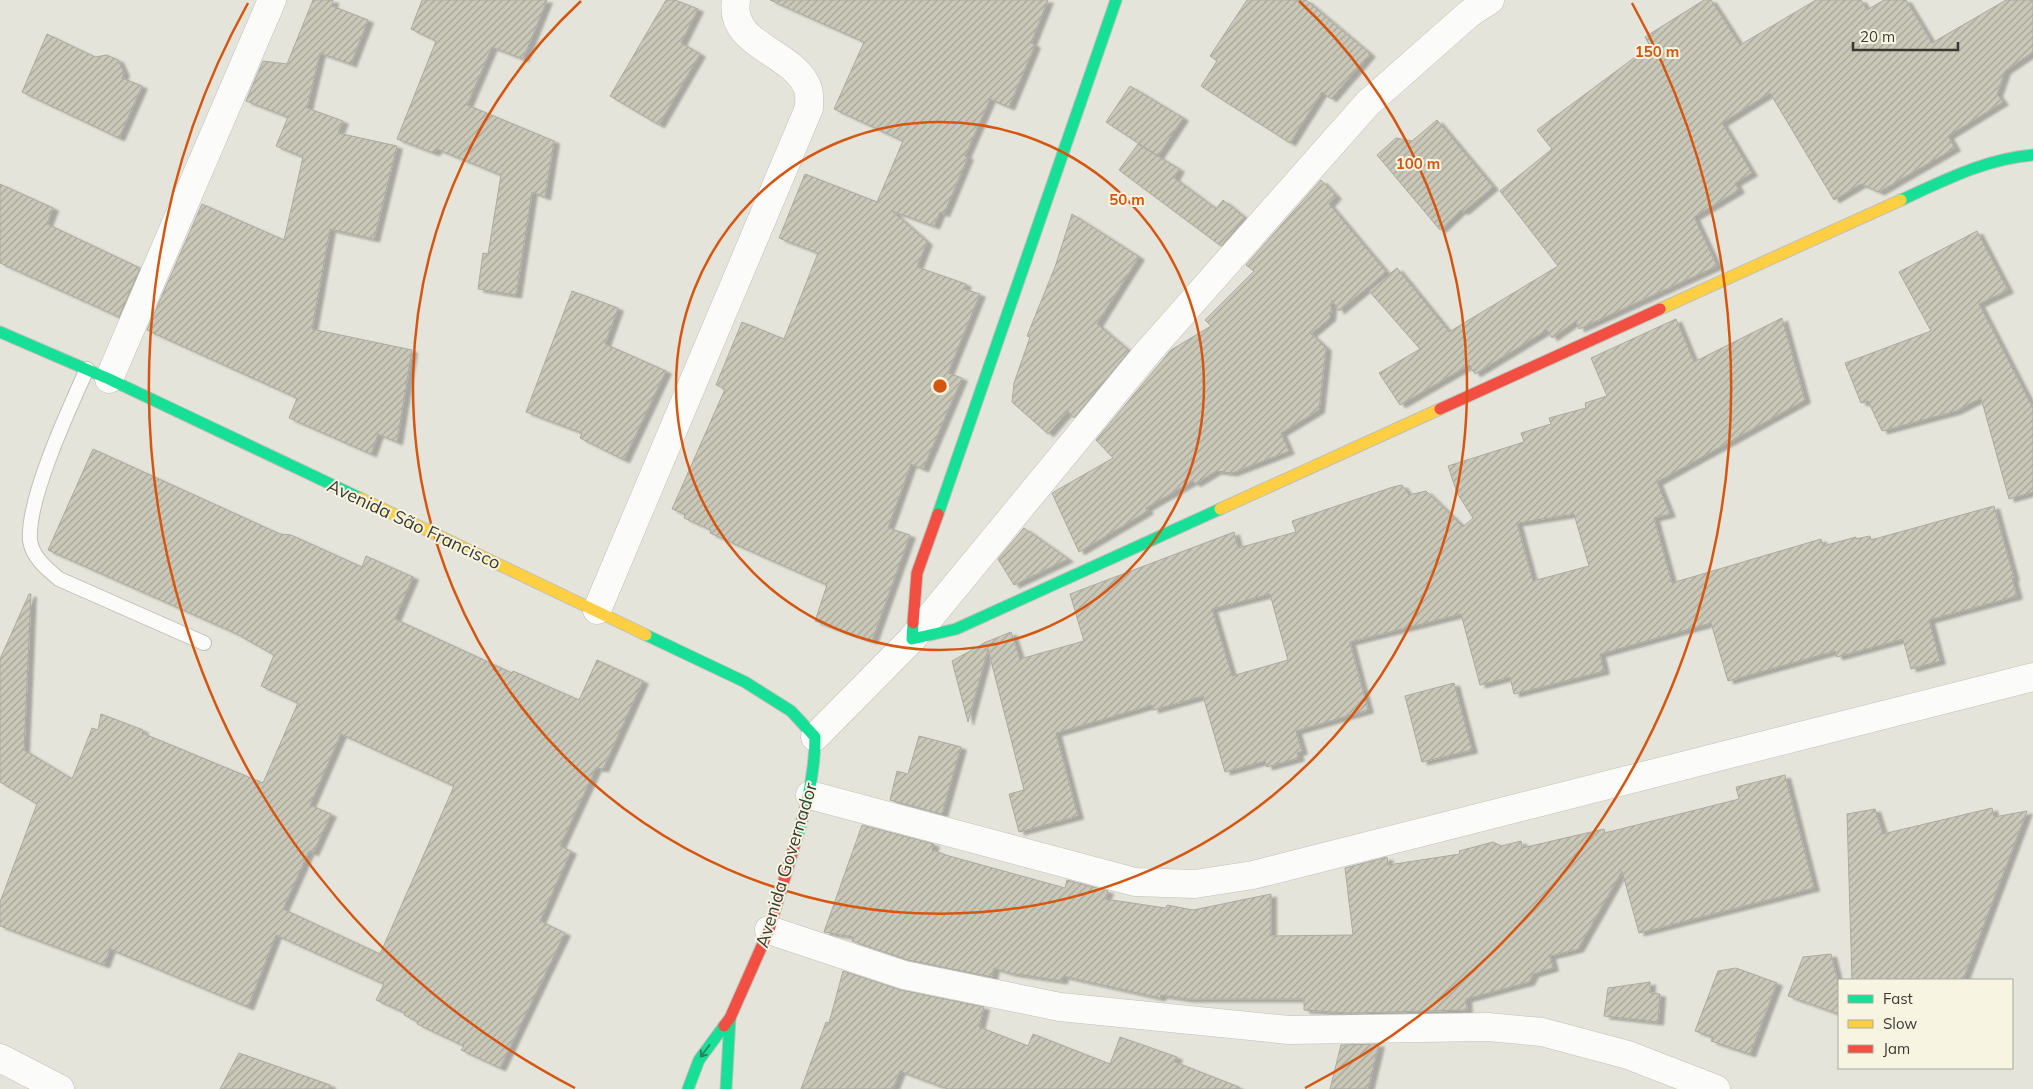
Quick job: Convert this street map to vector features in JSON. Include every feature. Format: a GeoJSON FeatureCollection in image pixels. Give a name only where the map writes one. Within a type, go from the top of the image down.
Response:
{"type":"FeatureCollection","features":[{"type":"Feature","properties":{"kind":"street"},"geometry":{"type":"LineString","coordinates":[[98,374],[272,0]]}},
{"type":"Feature","properties":{"kind":"street"},"geometry":{"type":"LineString","coordinates":[[597,610],[809,108],[808,89],[798,73],[742,30],[735,9],[736,0]]}},
{"type":"Feature","properties":{"kind":"street"},"geometry":{"type":"LineString","coordinates":[[912,639],[917,573],[1116,0]]}},
{"type":"Feature","properties":{"kind":"street"},"geometry":{"type":"LineString","coordinates":[[815,736],[912,639],[1148,352],[1368,103],[1470,13],[1490,0]]}},
{"type":"Feature","properties":{"kind":"street"},"geometry":{"type":"LineString","coordinates":[[912,639],[956,629],[1973,167],[2008,157],[2033,155]]}},
{"type":"Feature","properties":{"kind":"street","name":"Avenida São Francisco"},"geometry":{"type":"LineString","coordinates":[[0,332],[98,374],[745,682],[791,711],[815,736]]}},
{"type":"Feature","properties":{"kind":"street"},"geometry":{"type":"LineString","coordinates":[[810,795],[1135,882],[1195,884],[1253,875],[2033,677]]}},
{"type":"Feature","properties":{"kind":"street","name":"Avenida Governador"},"geometry":{"type":"LineString","coordinates":[[688,1089],[699,1060],[730,1018],[769,930],[810,795],[815,766],[815,736]]}},
{"type":"Feature","properties":{"kind":"street"},"geometry":{"type":"LineString","coordinates":[[769,930],[904,975],[1060,1007],[1289,1030],[1488,1028],[1542,1032],[1628,1055],[1716,1089]]}},
{"type":"Feature","properties":{"kind":"street","name":"Avenida Governador"},"geometry":{"type":"LineString","coordinates":[[726,1089],[730,1018]]}},
{"type":"Feature","properties":{"kind":"street"},"geometry":{"type":"LineString","coordinates":[[0,1058],[60,1089]]}},
{"type":"Feature","properties":{"kind":"lane"},"geometry":{"type":"LineString","coordinates":[[98,374],[64,421],[38,496],[31,521],[30,542],[40,563],[59,579],[204,643]]}},
{"type":"Feature","properties":{"kind":"building"},"geometry":{"type":"Polygon","coordinates":[[[313,0],[333,0],[332,6],[368,20],[351,64],[320,53],[307,108],[343,121],[338,133],[397,146],[374,239],[330,229],[312,329],[412,350],[397,442],[378,434],[371,454],[289,418],[297,398],[147,330],[202,204],[284,240],[303,157],[276,146],[288,117],[246,101],[263,61],[287,64],[313,0]]]}},
{"type":"Feature","properties":{"kind":"building"},"geometry":{"type":"Polygon","coordinates":[[[422,0],[547,0],[523,59],[492,47],[467,105],[554,141],[545,197],[532,192],[516,295],[478,289],[483,253],[488,254],[501,175],[437,149],[434,153],[397,139],[436,41],[411,29],[422,0]]]}},
{"type":"Feature","properties":{"kind":"building"},"geometry":{"type":"Polygon","coordinates":[[[666,0],[675,0],[698,9],[681,43],[700,54],[659,125],[610,96],[666,0]]]}},
{"type":"Feature","properties":{"kind":"building"},"geometry":{"type":"Polygon","coordinates":[[[770,0],[1048,0],[1031,43],[1035,45],[1009,107],[990,99],[965,156],[968,157],[944,214],[940,212],[934,226],[892,211],[927,242],[917,267],[966,284],[964,289],[980,294],[948,373],[962,378],[923,469],[911,464],[888,528],[910,535],[872,641],[815,621],[827,585],[710,533],[711,530],[684,518],[685,514],[672,509],[725,389],[716,385],[742,322],[784,339],[818,253],[779,238],[805,174],[877,202],[903,141],[834,109],[864,42],[770,0]]]}},
{"type":"Feature","properties":{"kind":"building"},"geometry":{"type":"Polygon","coordinates":[[[1247,0],[1306,0],[1370,54],[1331,99],[1322,92],[1290,143],[1201,86],[1217,61],[1210,56],[1247,0]]]}},
{"type":"Feature","properties":{"kind":"building"},"geometry":{"type":"Polygon","coordinates":[[[1704,0],[1711,0],[1740,45],[1816,0],[1861,0],[1867,10],[1884,0],[1906,0],[1932,43],[2006,0],[2033,0],[2033,52],[2005,71],[1997,94],[2003,102],[1948,136],[1955,148],[1879,192],[1861,184],[1834,200],[1770,93],[1722,123],[1752,173],[1735,183],[1739,190],[1694,217],[1717,266],[1579,329],[1576,321],[1552,338],[1547,330],[1475,374],[1469,365],[1400,405],[1379,373],[1420,349],[1369,291],[1397,268],[1449,332],[1558,266],[1500,191],[1552,149],[1537,130],[1650,46],[1645,37],[1704,0]]]}},
{"type":"Feature","properties":{"kind":"building"},"geometry":{"type":"Polygon","coordinates":[[[47,34],[95,57],[107,55],[118,60],[124,73],[122,78],[142,86],[119,138],[22,92],[47,34]]]}},
{"type":"Feature","properties":{"kind":"building"},"geometry":{"type":"Polygon","coordinates":[[[1130,86],[1183,118],[1158,156],[1106,122],[1130,86]]]}},
{"type":"Feature","properties":{"kind":"building"},"geometry":{"type":"Polygon","coordinates":[[[1437,120],[1493,187],[1463,212],[1461,210],[1440,230],[1377,155],[1396,138],[1412,141],[1437,120]]]}},
{"type":"Feature","properties":{"kind":"building"},"geometry":{"type":"Polygon","coordinates":[[[1138,144],[1179,169],[1174,178],[1216,209],[1223,200],[1245,218],[1221,246],[1119,170],[1138,144]]]}},
{"type":"Feature","properties":{"kind":"building"},"geometry":{"type":"Polygon","coordinates":[[[1321,180],[1336,196],[1329,204],[1386,272],[1339,311],[1332,300],[1330,318],[1311,334],[1326,348],[1319,410],[1281,433],[1289,451],[1232,473],[1216,471],[1195,484],[1193,481],[1146,508],[1148,511],[1079,552],[1052,493],[1113,458],[1096,440],[1171,350],[1211,326],[1205,320],[1254,271],[1246,265],[1321,180]]]}},
{"type":"Feature","properties":{"kind":"building"},"geometry":{"type":"Polygon","coordinates":[[[0,184],[53,208],[47,224],[140,268],[119,317],[0,263],[0,184]]]}},
{"type":"Feature","properties":{"kind":"building"},"geometry":{"type":"Polygon","coordinates":[[[1072,214],[1139,257],[1097,324],[1129,351],[1074,418],[1068,411],[1048,434],[1012,402],[1014,383],[1030,337],[1027,336],[1055,267],[1072,214]]]}},
{"type":"Feature","properties":{"kind":"building"},"geometry":{"type":"Polygon","coordinates":[[[1977,231],[2008,290],[1979,304],[2033,408],[2033,492],[2009,499],[1981,398],[1956,411],[1882,431],[1868,401],[1861,403],[1845,363],[1931,331],[1899,272],[1977,231]]]}},
{"type":"Feature","properties":{"kind":"building"},"geometry":{"type":"Polygon","coordinates":[[[572,291],[618,308],[605,344],[666,371],[624,460],[580,438],[582,433],[526,412],[572,291]]]}},
{"type":"Feature","properties":{"kind":"building"},"geometry":{"type":"Polygon","coordinates":[[[1782,318],[1805,400],[1657,482],[1670,514],[1654,518],[1672,583],[1821,539],[1823,546],[1856,537],[1856,539],[1870,536],[1871,540],[1994,506],[2014,578],[2012,578],[2017,596],[1929,620],[1940,661],[1911,669],[1903,639],[1837,657],[1835,651],[1728,681],[1711,623],[1600,654],[1604,671],[1514,694],[1510,677],[1480,685],[1461,614],[1350,642],[1368,710],[1296,731],[1302,751],[1297,753],[1299,758],[1267,767],[1265,761],[1225,772],[1203,696],[1153,710],[1152,705],[1056,733],[1078,816],[1019,832],[1009,794],[1024,790],[988,649],[968,722],[952,661],[986,642],[1011,632],[1020,659],[1084,641],[1070,594],[1234,532],[1238,548],[1296,532],[1292,521],[1393,487],[1402,485],[1409,495],[1426,491],[1463,527],[1473,518],[1457,493],[1448,466],[1524,442],[1521,433],[1551,424],[1549,418],[1586,408],[1585,403],[1607,396],[1591,358],[1676,319],[1694,362],[1782,318]],[[1574,514],[1517,523],[1533,581],[1589,566],[1574,514]],[[1270,594],[1212,609],[1232,676],[1288,660],[1270,594]]]}},
{"type":"Feature","properties":{"kind":"building"},"geometry":{"type":"Polygon","coordinates":[[[93,449],[280,534],[291,535],[362,567],[366,556],[413,577],[395,619],[512,673],[513,671],[579,700],[597,660],[643,681],[603,769],[596,768],[560,846],[571,851],[540,921],[565,933],[500,1068],[461,1050],[464,1046],[417,1024],[418,1022],[404,1015],[405,1013],[376,1000],[384,984],[276,935],[248,1007],[110,949],[104,965],[0,926],[0,902],[37,804],[0,782],[0,659],[29,594],[31,594],[24,750],[72,779],[92,728],[98,730],[101,714],[143,730],[142,733],[263,783],[298,703],[261,686],[274,655],[235,633],[48,550],[93,449]],[[341,734],[310,805],[331,814],[313,853],[309,851],[283,909],[380,954],[454,786],[341,734]]]}},
{"type":"Feature","properties":{"kind":"building"},"geometry":{"type":"Polygon","coordinates":[[[1024,528],[1068,559],[1014,585],[998,559],[1024,528]]]}},
{"type":"Feature","properties":{"kind":"building"},"geometry":{"type":"Polygon","coordinates":[[[1454,683],[1472,750],[1422,762],[1405,696],[1454,683]]]}},
{"type":"Feature","properties":{"kind":"building"},"geometry":{"type":"Polygon","coordinates":[[[919,736],[961,747],[942,814],[890,800],[897,771],[908,774],[919,736]]]}},
{"type":"Feature","properties":{"kind":"building"},"geometry":{"type":"Polygon","coordinates":[[[1785,775],[1814,888],[1639,933],[1622,871],[1578,949],[1550,956],[1553,968],[1533,974],[1529,982],[1466,999],[1467,1010],[1350,1013],[1304,1010],[1304,999],[1188,999],[1161,995],[1160,998],[1063,976],[1062,981],[1010,973],[994,968],[992,977],[908,960],[852,941],[853,937],[824,932],[862,825],[934,844],[932,850],[949,856],[1065,888],[1067,880],[1108,891],[1105,899],[1166,908],[1167,905],[1193,910],[1271,894],[1271,936],[1353,935],[1345,868],[1387,857],[1388,865],[1460,854],[1459,851],[1493,842],[1501,846],[1521,841],[1522,848],[1604,829],[1605,833],[1739,799],[1736,787],[1785,775]]]}},
{"type":"Feature","properties":{"kind":"building"},"geometry":{"type":"Polygon","coordinates":[[[1992,808],[1994,817],[2027,811],[1963,979],[1852,979],[1847,814],[1875,809],[1883,834],[1992,808]]]}},
{"type":"Feature","properties":{"kind":"building"},"geometry":{"type":"Polygon","coordinates":[[[1831,954],[1838,982],[1838,1014],[1788,996],[1803,957],[1831,954]]]}},
{"type":"Feature","properties":{"kind":"building"},"geometry":{"type":"Polygon","coordinates":[[[1736,968],[1777,983],[1750,1054],[1711,1041],[1713,1037],[1695,1031],[1718,971],[1736,968]]]}},
{"type":"Feature","properties":{"kind":"building"},"geometry":{"type":"Polygon","coordinates":[[[843,971],[901,990],[984,1007],[979,1027],[1028,1046],[1033,1034],[1110,1064],[1120,1037],[1177,1057],[1175,1062],[1239,1087],[1239,1089],[948,1089],[900,1071],[893,1089],[801,1089],[826,1022],[829,1023],[843,971]]]}},
{"type":"Feature","properties":{"kind":"building"},"geometry":{"type":"Polygon","coordinates":[[[1650,982],[1650,993],[1660,994],[1658,1022],[1604,1016],[1608,988],[1650,982]]]}},
{"type":"Feature","properties":{"kind":"building"},"geometry":{"type":"Polygon","coordinates":[[[1379,1044],[1368,1089],[1330,1089],[1341,1045],[1379,1044]]]}},
{"type":"Feature","properties":{"kind":"building"},"geometry":{"type":"Polygon","coordinates":[[[239,1053],[330,1085],[329,1089],[220,1089],[239,1053]]]}},
{"type":"Feature","properties":{"kind":"traffic: fast"},"geometry":{"type":"LineString","coordinates":[[938,514],[1116,0]]}},
{"type":"Feature","properties":{"kind":"traffic: fast"},"geometry":{"type":"LineString","coordinates":[[1901,200],[1949,178],[1982,166],[2015,157],[2033,155]]}},
{"type":"Feature","properties":{"kind":"traffic: fast"},"geometry":{"type":"LineString","coordinates":[[0,332],[109,379],[360,498]]}},
{"type":"Feature","properties":{"kind":"traffic: fast"},"geometry":{"type":"LineString","coordinates":[[913,623],[912,639],[956,629],[1220,509]]}},
{"type":"Feature","properties":{"kind":"traffic: fast"},"geometry":{"type":"LineString","coordinates":[[646,635],[745,682],[791,711],[815,737],[814,763],[810,787],[797,837]]}},
{"type":"Feature","properties":{"kind":"traffic: fast"},"geometry":{"type":"LineString","coordinates":[[726,1089],[730,1018]]}},
{"type":"Feature","properties":{"kind":"traffic: fast"},"geometry":{"type":"LineString","coordinates":[[688,1089],[699,1060],[724,1026]]}},
{"type":"Feature","properties":{"kind":"traffic: slow"},"geometry":{"type":"LineString","coordinates":[[1660,309],[1901,200]]}},
{"type":"Feature","properties":{"kind":"traffic: slow"},"geometry":{"type":"LineString","coordinates":[[1220,509],[1440,409]]}},
{"type":"Feature","properties":{"kind":"traffic: slow"},"geometry":{"type":"LineString","coordinates":[[360,498],[646,635]]}},
{"type":"Feature","properties":{"kind":"traffic: jam"},"geometry":{"type":"LineString","coordinates":[[1440,409],[1660,309]]}},
{"type":"Feature","properties":{"kind":"traffic: jam"},"geometry":{"type":"LineString","coordinates":[[913,623],[917,573],[938,514]]}},
{"type":"Feature","properties":{"kind":"traffic: jam"},"geometry":{"type":"LineString","coordinates":[[724,1026],[730,1018],[769,930],[797,837]]}}]}
